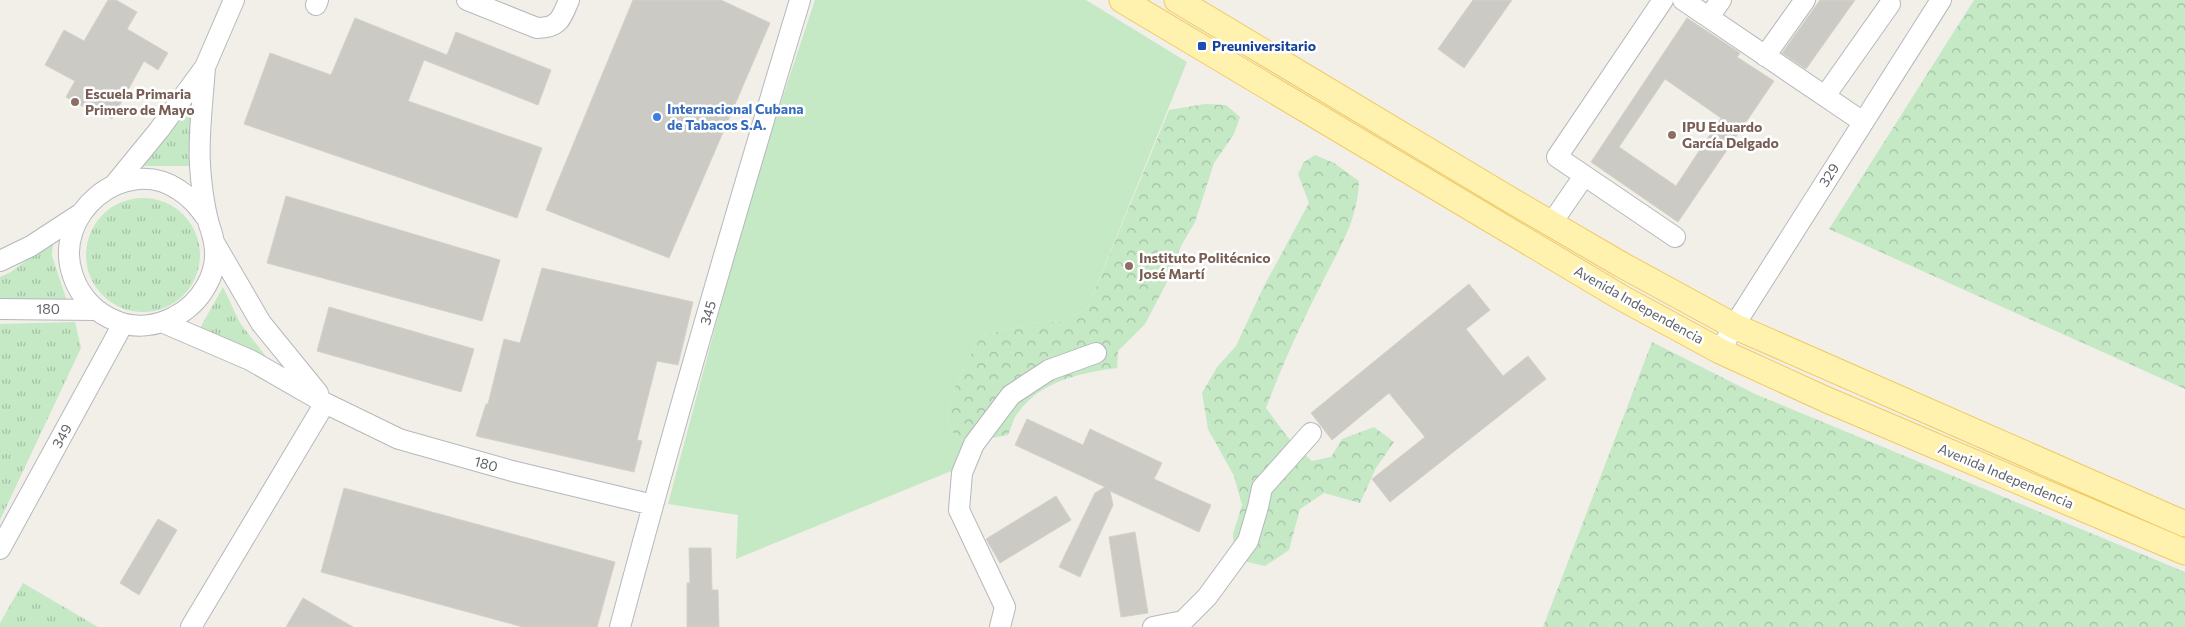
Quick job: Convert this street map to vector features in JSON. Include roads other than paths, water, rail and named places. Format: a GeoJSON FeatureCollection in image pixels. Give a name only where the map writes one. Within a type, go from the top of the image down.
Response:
{"type":"FeatureCollection","features":[{"type":"Feature","properties":{"kind":"main road","name":"Avenida Independencia"},"geometry":{"type":"LineString","coordinates":[[1122,0],[1622,298],[1720,351],[1827,400],[2185,552]]}},
{"type":"Feature","properties":{"kind":"main road","name":"Avenida Independencia"},"geometry":{"type":"LineString","coordinates":[[1177,0],[1551,224],[1734,326],[2185,524]]}},
{"type":"Feature","properties":{"kind":"street"},"geometry":{"type":"LineString","coordinates":[[0,261],[30,246],[80,214],[95,197],[114,185],[159,130],[205,67],[234,0]]}},
{"type":"Feature","properties":{"kind":"street"},"geometry":{"type":"LineString","coordinates":[[467,0],[536,28],[547,28],[556,25],[569,0]]}},
{"type":"Feature","properties":{"kind":"street","name":"345"},"geometry":{"type":"LineString","coordinates":[[620,627],[748,174],[800,0]]}},
{"type":"Feature","properties":{"kind":"street"},"geometry":{"type":"LineString","coordinates":[[1664,0],[1557,157],[1676,237]]}},
{"type":"Feature","properties":{"kind":"street"},"geometry":{"type":"LineString","coordinates":[[1683,0],[1863,122]]}},
{"type":"Feature","properties":{"kind":"street"},"geometry":{"type":"LineString","coordinates":[[1709,17],[1721,0]]}},
{"type":"Feature","properties":{"kind":"street"},"geometry":{"type":"LineString","coordinates":[[1765,56],[1805,0]]}},
{"type":"Feature","properties":{"kind":"street","name":"329"},"geometry":{"type":"LineString","coordinates":[[1720,351],[1941,0]]}},
{"type":"Feature","properties":{"kind":"street"},"geometry":{"type":"LineString","coordinates":[[1825,96],[1890,4]]}},
{"type":"Feature","properties":{"kind":"street"},"geometry":{"type":"LineString","coordinates":[[80,214],[72,234],[69,254],[72,275],[82,294],[96,310],[123,324],[142,326],[164,323],[186,311],[203,292],[213,269],[215,244],[208,220],[200,165],[205,67]]}},
{"type":"Feature","properties":{"kind":"street"},"geometry":{"type":"LineString","coordinates":[[1551,224],[1584,176]]}},
{"type":"Feature","properties":{"kind":"street"},"geometry":{"type":"LineString","coordinates":[[114,185],[136,180],[158,181],[178,188],[195,202],[208,220]]}},
{"type":"Feature","properties":{"kind":"street","name":"180"},"geometry":{"type":"LineString","coordinates":[[215,244],[261,323],[326,403]]}},
{"type":"Feature","properties":{"kind":"street","name":"180"},"geometry":{"type":"LineString","coordinates":[[0,309],[96,310]]}},
{"type":"Feature","properties":{"kind":"street","name":"180"},"geometry":{"type":"LineString","coordinates":[[164,323],[250,360],[326,403],[399,439],[512,471],[653,505]]}},
{"type":"Feature","properties":{"kind":"street","name":"349"},"geometry":{"type":"LineString","coordinates":[[0,549],[123,324]]}},
{"type":"Feature","properties":{"kind":"street"},"geometry":{"type":"LineString","coordinates":[[1002,626],[1006,607],[1001,594],[971,539],[959,510],[962,473],[974,444],[1010,395],[1049,370],[1096,353]]}},
{"type":"Feature","properties":{"kind":"street"},"geometry":{"type":"LineString","coordinates":[[191,627],[326,403]]}},
{"type":"Feature","properties":{"kind":"street"},"geometry":{"type":"LineString","coordinates":[[1152,627],[1183,621],[1207,598],[1248,541],[1262,488],[1311,433]]}},
{"type":"Feature","properties":{"kind":"place","name":"Preuniversitario"},"geometry":{"type":"Point","coordinates":[1202,46]}},
{"type":"Feature","properties":{"kind":"place","name":"Escuela Primaria Primero de Mayo"},"geometry":{"type":"Point","coordinates":[75,102]}},
{"type":"Feature","properties":{"kind":"place","name":"Internacional Cubana de Tabacos S.A."},"geometry":{"type":"Point","coordinates":[657,117]}},
{"type":"Feature","properties":{"kind":"place","name":"IPU Eduardo García Delgado"},"geometry":{"type":"Point","coordinates":[1672,135]}},
{"type":"Feature","properties":{"kind":"place","name":"Instituto Politécnico José Martí"},"geometry":{"type":"Point","coordinates":[1129,266]}}]}
